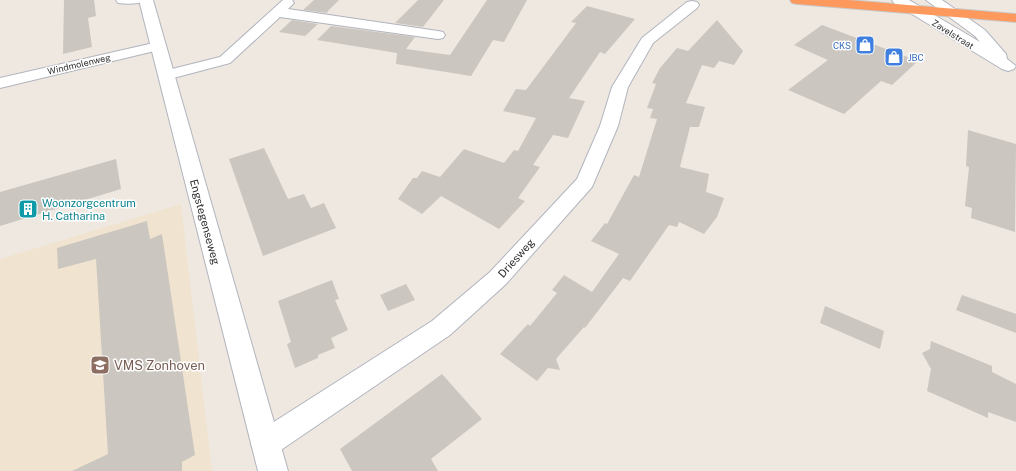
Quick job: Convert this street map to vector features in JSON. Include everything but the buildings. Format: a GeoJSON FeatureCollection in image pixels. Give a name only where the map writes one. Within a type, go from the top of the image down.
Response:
{"type":"FeatureCollection","features":[{"type":"Feature","properties":{"kind":"highway"},"geometry":{"type":"LineString","coordinates":[[797,0],[915,10],[1016,5]]}},
{"type":"Feature","properties":{"kind":"highway"},"geometry":{"type":"LineString","coordinates":[[955,7],[1016,18]]}},
{"type":"Feature","properties":{"kind":"street"},"geometry":{"type":"LineString","coordinates":[[123,0],[134,0]]}},
{"type":"Feature","properties":{"kind":"street","name":"Engstegenseweg"},"geometry":{"type":"LineString","coordinates":[[146,0],[264,444],[273,471]]}},
{"type":"Feature","properties":{"kind":"street"},"geometry":{"type":"LineString","coordinates":[[166,75],[225,60],[291,0]]}},
{"type":"Feature","properties":{"kind":"street","name":"Zavelstraat"},"geometry":{"type":"LineString","coordinates":[[899,0],[1013,70]]}},
{"type":"Feature","properties":{"kind":"street","name":"Zavelstraat"},"geometry":{"type":"LineString","coordinates":[[933,0],[955,7],[1013,70]]}},
{"type":"Feature","properties":{"kind":"street","name":"Driesweg"},"geometry":{"type":"LineString","coordinates":[[264,444],[441,328],[498,278],[585,182],[610,126],[620,87],[647,41],[692,5]]}},
{"type":"Feature","properties":{"kind":"street"},"geometry":{"type":"LineString","coordinates":[[277,12],[438,35]]}},
{"type":"Feature","properties":{"kind":"street","name":"Windmolenweg"},"geometry":{"type":"LineString","coordinates":[[0,83],[158,46]]}},
{"type":"Feature","properties":{"kind":"shaded area","name":"VMS Zonhoven"},"geometry":{"type":"Polygon","coordinates":[[[181,204],[212,471],[0,471],[0,259],[181,204]]]}},
{"type":"Feature","properties":{"kind":"place","name":"CKS"},"geometry":{"type":"Point","coordinates":[865,45]}},
{"type":"Feature","properties":{"kind":"place","name":"JBC"},"geometry":{"type":"Point","coordinates":[894,57]}},
{"type":"Feature","properties":{"kind":"place","name":"Woonzorgcentrum H. Catharina"},"geometry":{"type":"Point","coordinates":[28,209]}},
{"type":"Feature","properties":{"kind":"place","name":"VMS Zonhoven"},"geometry":{"type":"Point","coordinates":[100,365]}}]}
